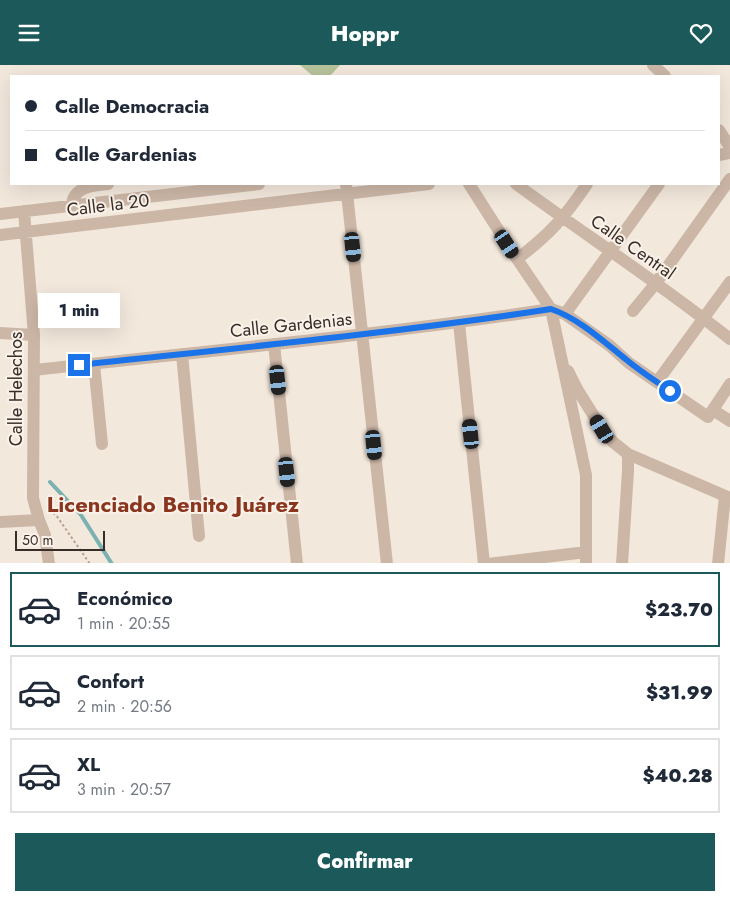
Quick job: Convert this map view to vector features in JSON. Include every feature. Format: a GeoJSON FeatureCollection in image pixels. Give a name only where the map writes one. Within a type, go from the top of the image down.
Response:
{"type":"FeatureCollection","features":[{"type":"Feature","properties":{"kind":"street"},"geometry":{"type":"LineString","coordinates":[[653,65],[664,75]]}},
{"type":"Feature","properties":{"kind":"street"},"geometry":{"type":"LineString","coordinates":[[634,311],[730,179]]}},
{"type":"Feature","properties":{"kind":"street"},"geometry":{"type":"LineString","coordinates":[[72,206],[72,201],[81,189],[103,185]]}},
{"type":"Feature","properties":{"kind":"street","name":"Calle la 20"},"geometry":{"type":"LineString","coordinates":[[0,214],[250,185]]}},
{"type":"Feature","properties":{"kind":"street","name":"Calle la 20"},"geometry":{"type":"LineString","coordinates":[[0,235],[347,189],[413,185]]}},
{"type":"Feature","properties":{"kind":"street"},"geometry":{"type":"LineString","coordinates":[[459,323],[486,563],[586,558],[586,475],[551,309],[470,185]]}},
{"type":"Feature","properties":{"kind":"street","name":"Calle Central"},"geometry":{"type":"LineString","coordinates":[[517,185],[656,283],[730,339]]}},
{"type":"Feature","properties":{"kind":"street"},"geometry":{"type":"LineString","coordinates":[[517,259],[539,242],[563,219],[586,185]]}},
{"type":"Feature","properties":{"kind":"street"},"geometry":{"type":"LineString","coordinates":[[565,314],[658,185]]}},
{"type":"Feature","properties":{"kind":"street"},"geometry":{"type":"LineString","coordinates":[[347,189],[387,563]]}},
{"type":"Feature","properties":{"kind":"street","name":"Calle Helechos"},"geometry":{"type":"LineString","coordinates":[[24,211],[34,335],[33,498],[39,520],[46,535],[49,563]]}},
{"type":"Feature","properties":{"kind":"street"},"geometry":{"type":"LineString","coordinates":[[657,382],[730,282]]}},
{"type":"Feature","properties":{"kind":"street"},"geometry":{"type":"LineString","coordinates":[[551,309],[565,314],[657,382],[711,414],[730,421]]}},
{"type":"Feature","properties":{"kind":"street","name":"Calle Gardenias"},"geometry":{"type":"LineString","coordinates":[[34,370],[363,335],[551,309]]}},
{"type":"Feature","properties":{"kind":"street"},"geometry":{"type":"LineString","coordinates":[[0,333],[34,335]]}},
{"type":"Feature","properties":{"kind":"street"},"geometry":{"type":"LineString","coordinates":[[274,344],[297,563]]}},
{"type":"Feature","properties":{"kind":"street"},"geometry":{"type":"LineString","coordinates":[[182,354],[199,536]]}},
{"type":"Feature","properties":{"kind":"street"},"geometry":{"type":"LineString","coordinates":[[561,355],[577,389],[602,429],[613,442],[628,454],[728,497],[718,563]]}},
{"type":"Feature","properties":{"kind":"street"},"geometry":{"type":"LineString","coordinates":[[94,364],[102,444]]}},
{"type":"Feature","properties":{"kind":"street"},"geometry":{"type":"LineString","coordinates":[[711,414],[730,385]]}},
{"type":"Feature","properties":{"kind":"street"},"geometry":{"type":"LineString","coordinates":[[622,563],[628,454]]}},
{"type":"Feature","properties":{"kind":"street"},"geometry":{"type":"LineString","coordinates":[[0,522],[39,520]]}},
{"type":"Feature","properties":{"kind":"path"},"geometry":{"type":"LineString","coordinates":[[33,498],[56,515],[90,563]]}},
{"type":"Feature","properties":{"kind":"green space"},"geometry":{"type":"Polygon","coordinates":[[[300,65],[340,65],[331,75],[312,75],[300,65]]]}},
{"type":"Feature","properties":{"kind":"waterway"},"geometry":{"type":"LineString","coordinates":[[50,482],[81,515],[111,563]]}},
{"type":"Feature","properties":{"kind":"district","name":"Licenciado Benito Juárez"},"geometry":{"type":"Point","coordinates":[173,504]}},
{"type":"Feature","properties":{"kind":"route"},"geometry":{"type":"LineString","coordinates":[[79,365],[363,335],[551,309],[565,314],[609,345],[629,363],[670,391]]}}]}
